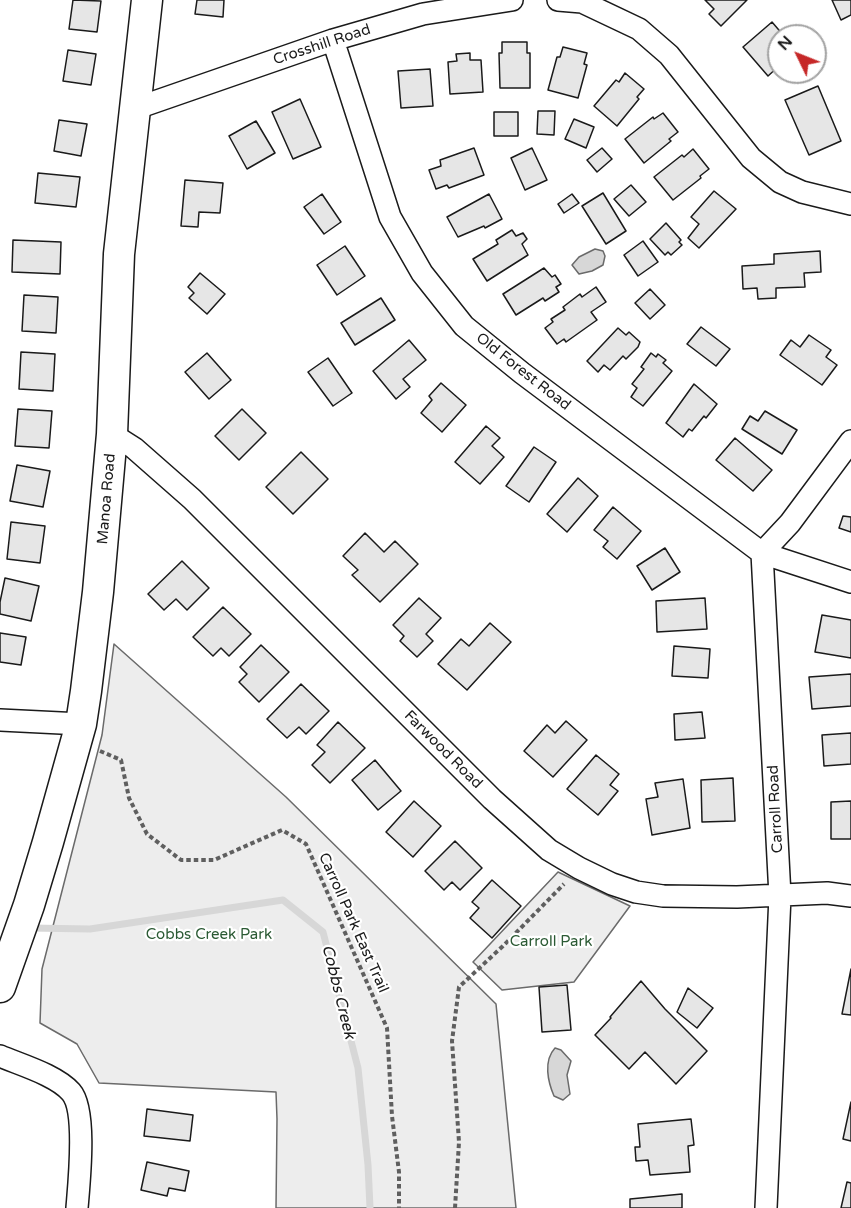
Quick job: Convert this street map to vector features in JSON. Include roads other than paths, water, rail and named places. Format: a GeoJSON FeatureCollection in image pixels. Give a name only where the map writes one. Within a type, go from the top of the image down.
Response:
{"type":"FeatureCollection","features":[{"type":"Feature","properties":{"kind":"main road","name":"Manoa Road"},"geometry":{"type":"LineString","coordinates":[[0,987],[29,905],[78,732],[98,592],[112,434],[119,254],[137,108],[147,0]]}},
{"type":"Feature","properties":{"kind":"street","name":"Crosshill Road"},"geometry":{"type":"LineString","coordinates":[[137,108],[333,40],[423,14],[512,0]]}},
{"type":"Feature","properties":{"kind":"street"},"geometry":{"type":"LineString","coordinates":[[558,0],[582,2],[639,28],[669,55],[751,158],[780,182],[802,192],[851,204]]}},
{"type":"Feature","properties":{"kind":"street","name":"Old Forest Road"},"geometry":{"type":"LineString","coordinates":[[333,40],[390,217],[422,273],[464,326],[522,373],[762,553],[851,582]]}},
{"type":"Feature","properties":{"kind":"street","name":"Farwood Road"},"geometry":{"type":"LineString","coordinates":[[112,434],[134,448],[192,499],[522,827],[549,850],[612,884],[654,895],[780,896],[827,893],[851,896]]}},
{"type":"Feature","properties":{"kind":"street"},"geometry":{"type":"LineString","coordinates":[[762,553],[790,523],[851,441]]}},
{"type":"Feature","properties":{"kind":"street","name":"Carroll Road"},"geometry":{"type":"LineString","coordinates":[[762,553],[780,896],[766,1208]]}},
{"type":"Feature","properties":{"kind":"street"},"geometry":{"type":"LineString","coordinates":[[0,720],[78,732]]}},
{"type":"Feature","properties":{"kind":"street"},"geometry":{"type":"LineString","coordinates":[[0,1056],[37,1071],[73,1093],[81,1134],[77,1208]]}},
{"type":"Feature","properties":{"kind":"waterway","name":"Cobbs Creek"},"geometry":{"type":"LineString","coordinates":[[30,928],[90,929],[283,900],[323,932],[358,1068],[370,1208]]}},
{"type":"Feature","properties":{"kind":"park label","name":"Cobbs Creek Park"},"geometry":{"type":"Point","coordinates":[209,935]}},
{"type":"Feature","properties":{"kind":"park label","name":"Carroll Park"},"geometry":{"type":"Point","coordinates":[551,942]}}]}
